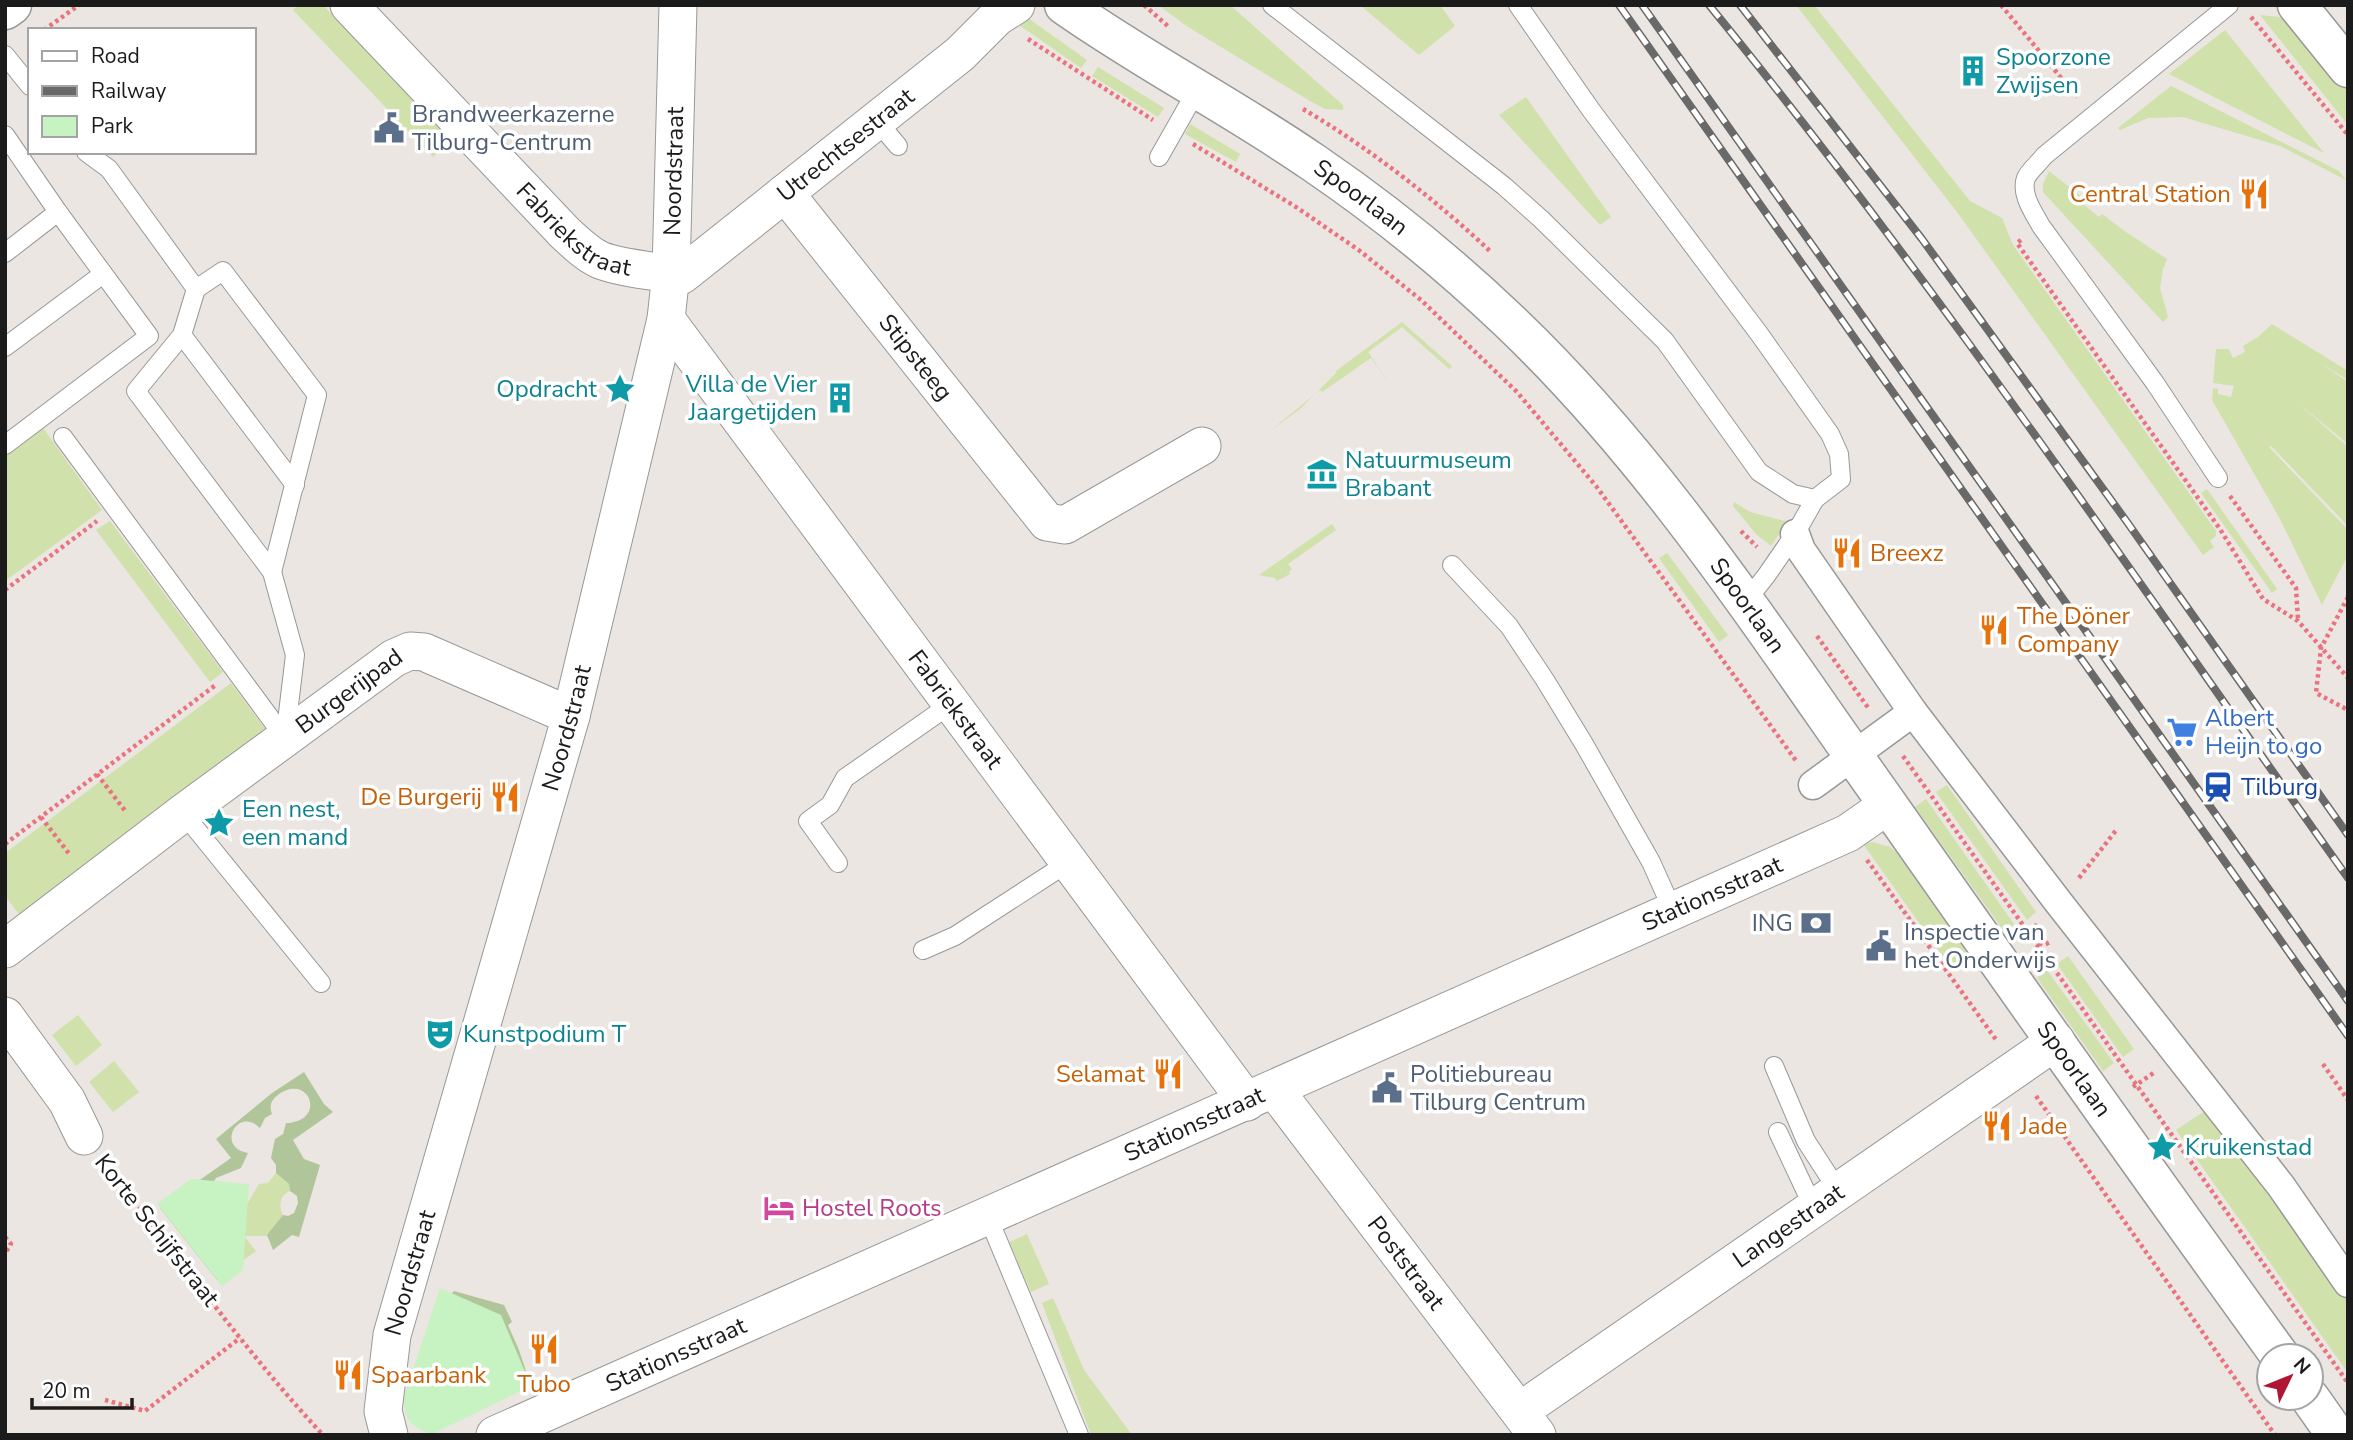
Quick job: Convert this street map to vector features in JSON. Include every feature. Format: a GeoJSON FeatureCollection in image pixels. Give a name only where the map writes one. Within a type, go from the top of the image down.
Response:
{"type":"FeatureCollection","features":[{"type":"Feature","properties":{"kind":"street"},"geometry":{"type":"LineString","coordinates":[[5,10],[12,5]]}},
{"type":"Feature","properties":{"kind":"street","name":"Fabriekstraat"},"geometry":{"type":"LineString","coordinates":[[349,5],[580,247],[598,259],[612,264],[671,273]]}},
{"type":"Feature","properties":{"kind":"street","name":"Noordstraat"},"geometry":{"type":"LineString","coordinates":[[389,1435],[383,1411],[392,1335],[571,716],[666,319],[671,273],[678,5]]}},
{"type":"Feature","properties":{"kind":"street","name":"Spoorlaan"},"geometry":{"type":"LineString","coordinates":[[1064,5],[1138,55],[1281,141],[1352,189],[1440,258],[1535,345],[1592,407],[1657,485],[1746,601],[2270,1342]]}},
{"type":"Feature","properties":{"kind":"street"},"geometry":{"type":"LineString","coordinates":[[2297,5],[2348,68]]}},
{"type":"Feature","properties":{"kind":"street","name":"Utrechtsestraat"},"geometry":{"type":"LineString","coordinates":[[671,273],[682,275],[785,194],[888,133],[960,54],[1007,11]]}},
{"type":"Feature","properties":{"kind":"street","name":"Stipsteeg"},"geometry":{"type":"LineString","coordinates":[[785,194],[1047,522],[1065,525],[1202,446]]}},
{"type":"Feature","properties":{"kind":"street","name":"Fabriekstraat"},"geometry":{"type":"LineString","coordinates":[[666,319],[1069,862],[1261,1096]]}},
{"type":"Feature","properties":{"kind":"street"},"geometry":{"type":"LineString","coordinates":[[1795,534],[1801,550],[2050,912],[2281,1186],[2348,1283]]}},
{"type":"Feature","properties":{"kind":"street","name":"Burgerijpad"},"geometry":{"type":"LineString","coordinates":[[5,949],[183,813],[394,658],[410,651],[424,652],[571,716]]}},
{"type":"Feature","properties":{"kind":"street"},"geometry":{"type":"LineString","coordinates":[[1814,785],[1913,712]]}},
{"type":"Feature","properties":{"kind":"street","name":"Stationsstraat"},"geometry":{"type":"LineString","coordinates":[[495,1435],[1848,833],[1888,805]]}},
{"type":"Feature","properties":{"kind":"street","name":"Korte Schijfstraat"},"geometry":{"type":"LineString","coordinates":[[5,1016],[67,1101],[84,1136]]}},
{"type":"Feature","properties":{"kind":"street","name":"Langestraat"},"geometry":{"type":"LineString","coordinates":[[1528,1427],[1828,1199],[2056,1041]]}},
{"type":"Feature","properties":{"kind":"street","name":"Poststraat"},"geometry":{"type":"LineString","coordinates":[[1261,1096],[1528,1427]]}},
{"type":"Feature","properties":{"kind":"street"},"geometry":{"type":"LineString","coordinates":[[2318,1412],[2330,1433]]}},
{"type":"Feature","properties":{"kind":"lane"},"geometry":{"type":"LineString","coordinates":[[1272,5],[1504,186],[1532,211],[1665,341],[1759,472],[1793,494],[1815,499]]}},
{"type":"Feature","properties":{"kind":"lane"},"geometry":{"type":"LineString","coordinates":[[1518,5],[1591,110],[1760,335],[1830,434],[1839,454],[1841,479],[1815,499],[1795,534],[1746,601]]}},
{"type":"Feature","properties":{"kind":"lane"},"geometry":{"type":"LineString","coordinates":[[2218,478],[2155,383],[2041,226],[2030,206],[2026,179],[2044,156],[2229,5]]}},
{"type":"Feature","properties":{"kind":"lane"},"geometry":{"type":"LineString","coordinates":[[5,55],[28,84]]}},
{"type":"Feature","properties":{"kind":"lane"},"geometry":{"type":"LineString","coordinates":[[1159,157],[1196,90]]}},
{"type":"Feature","properties":{"kind":"lane"},"geometry":{"type":"LineString","coordinates":[[5,135],[149,336],[5,445]]}},
{"type":"Feature","properties":{"kind":"lane"},"geometry":{"type":"LineString","coordinates":[[89,154],[109,169],[196,289]]}},
{"type":"Feature","properties":{"kind":"lane"},"geometry":{"type":"LineString","coordinates":[[5,253],[58,212]]}},
{"type":"Feature","properties":{"kind":"lane"},"geometry":{"type":"LineString","coordinates":[[272,572],[317,395],[223,271],[196,289],[182,335],[136,391],[272,572],[295,656],[285,738]]}},
{"type":"Feature","properties":{"kind":"lane"},"geometry":{"type":"LineString","coordinates":[[5,347],[103,274]]}},
{"type":"Feature","properties":{"kind":"lane"},"geometry":{"type":"LineString","coordinates":[[182,335],[295,485]]}},
{"type":"Feature","properties":{"kind":"lane"},"geometry":{"type":"LineString","coordinates":[[63,437],[285,738]]}},
{"type":"Feature","properties":{"kind":"lane"},"geometry":{"type":"LineString","coordinates":[[1452,565],[1509,625],[1545,680],[1651,862],[1673,911]]}},
{"type":"Feature","properties":{"kind":"lane"},"geometry":{"type":"LineString","coordinates":[[838,863],[808,821],[830,805],[845,778],[951,704]]}},
{"type":"Feature","properties":{"kind":"lane"},"geometry":{"type":"LineString","coordinates":[[183,813],[321,983]]}},
{"type":"Feature","properties":{"kind":"lane"},"geometry":{"type":"LineString","coordinates":[[923,950],[955,936],[1069,862]]}},
{"type":"Feature","properties":{"kind":"lane"},"geometry":{"type":"LineString","coordinates":[[1774,1066],[1807,1141],[1828,1199],[1808,1196],[1778,1132]]}},
{"type":"Feature","properties":{"kind":"lane"},"geometry":{"type":"LineString","coordinates":[[988,1217],[1079,1435]]}},
{"type":"Feature","properties":{"kind":"path"},"geometry":{"type":"LineString","coordinates":[[47,28],[79,5]]}},
{"type":"Feature","properties":{"kind":"path"},"geometry":{"type":"LineString","coordinates":[[2000,5],[2093,116]]}},
{"type":"Feature","properties":{"kind":"path","name":"Spoorlaan"},"geometry":{"type":"LineString","coordinates":[[1007,11],[1074,70],[1296,207],[1360,251],[1421,300],[1517,391],[1596,485],[1796,760]]}},
{"type":"Feature","properties":{"kind":"path"},"geometry":{"type":"LineString","coordinates":[[2251,16],[2348,135]]}},
{"type":"Feature","properties":{"kind":"path"},"geometry":{"type":"LineString","coordinates":[[2041,226],[2017,243],[2220,529],[2263,599],[2298,621],[2348,678]]}},
{"type":"Feature","properties":{"kind":"path"},"geometry":{"type":"LineString","coordinates":[[2218,478],[2296,588],[2298,621]]}},
{"type":"Feature","properties":{"kind":"path"},"geometry":{"type":"LineString","coordinates":[[5,590],[116,508]]}},
{"type":"Feature","properties":{"kind":"path"},"geometry":{"type":"LineString","coordinates":[[2348,597],[2321,648],[2316,693],[2348,710]]}},
{"type":"Feature","properties":{"kind":"path"},"geometry":{"type":"LineString","coordinates":[[5,844],[235,670]]}},
{"type":"Feature","properties":{"kind":"path"},"geometry":{"type":"LineString","coordinates":[[97,774],[148,840]]}},
{"type":"Feature","properties":{"kind":"path","name":"Spoorlaan"},"geometry":{"type":"LineString","coordinates":[[1920,780],[2348,1383]]}},
{"type":"Feature","properties":{"kind":"path"},"geometry":{"type":"LineString","coordinates":[[41,817],[91,883]]}},
{"type":"Feature","properties":{"kind":"path"},"geometry":{"type":"LineString","coordinates":[[2053,940],[2044,945],[2032,940],[2033,929],[2117,829]]}},
{"type":"Feature","properties":{"kind":"path","name":"Spoorlaan"},"geometry":{"type":"LineString","coordinates":[[1848,833],[2275,1435]]}},
{"type":"Feature","properties":{"kind":"path"},"geometry":{"type":"LineString","coordinates":[[2323,1064],[2348,1100]]}},
{"type":"Feature","properties":{"kind":"path","name":"Korte Schijfstraat"},"geometry":{"type":"LineString","coordinates":[[84,1136],[286,1396],[323,1435]]}},
{"type":"Feature","properties":{"kind":"path"},"geometry":{"type":"LineString","coordinates":[[5,1237],[11,1244],[5,1253]]}},
{"type":"Feature","properties":{"kind":"path"},"geometry":{"type":"LineString","coordinates":[[105,1400],[145,1411],[240,1338]]}},
{"type":"Feature","properties":{"kind":"green space"},"geometry":{"type":"Polygon","coordinates":[[[298,5],[323,5],[451,140],[433,157],[293,10],[298,5]]]}},
{"type":"Feature","properties":{"kind":"green space"},"geometry":{"type":"Polygon","coordinates":[[[1158,5],[1230,5],[1343,105],[1343,110],[1325,109],[1310,101],[1188,27],[1158,5]]]}},
{"type":"Feature","properties":{"kind":"green space"},"geometry":{"type":"Polygon","coordinates":[[[1360,5],[1440,5],[1455,26],[1419,55],[1360,5]]]}},
{"type":"Feature","properties":{"kind":"green space"},"geometry":{"type":"Polygon","coordinates":[[[1796,5],[1814,5],[1970,201],[2002,218],[2013,245],[2216,531],[2216,536],[2210,541],[2214,547],[2203,555],[1957,212],[1796,5]]]}},
{"type":"Feature","properties":{"kind":"green space"},"geometry":{"type":"Polygon","coordinates":[[[2260,15],[2288,20],[2348,82],[2348,125],[2260,15]]]}},
{"type":"Feature","properties":{"kind":"green space"},"geometry":{"type":"Polygon","coordinates":[[[1025,16],[1087,60],[1081,68],[1019,25],[1025,16]]]}},
{"type":"Feature","properties":{"kind":"green space"},"geometry":{"type":"Polygon","coordinates":[[[2225,30],[2324,153],[2169,74],[2225,30]]]}},
{"type":"Feature","properties":{"kind":"green space"},"geometry":{"type":"Polygon","coordinates":[[[1098,67],[1164,108],[1158,117],[1092,76],[1098,67]]]}},
{"type":"Feature","properties":{"kind":"green space"},"geometry":{"type":"Polygon","coordinates":[[[2171,86],[2339,171],[2346,180],[2280,146],[2183,117],[2148,118],[2120,130],[2118,128],[2171,86]]]}},
{"type":"Feature","properties":{"kind":"green space"},"geometry":{"type":"Polygon","coordinates":[[[1526,97],[1611,217],[1600,225],[1499,115],[1526,97]]]}},
{"type":"Feature","properties":{"kind":"green space"},"geometry":{"type":"Polygon","coordinates":[[[1190,124],[1240,154],[1236,162],[1185,134],[1190,124]]]}},
{"type":"Feature","properties":{"kind":"green space"},"geometry":{"type":"Polygon","coordinates":[[[2049,171],[2082,197],[2079,201],[2099,217],[2102,214],[2167,259],[2160,288],[2168,317],[2163,322],[2043,192],[2043,184],[2049,171]]]}},
{"type":"Feature","properties":{"kind":"green space"},"geometry":{"type":"Polygon","coordinates":[[[1402,322],[1452,366],[1449,369],[1402,327],[1368,352],[1389,383],[1371,358],[1314,395],[1336,371],[1402,322]]]}},
{"type":"Feature","properties":{"kind":"green space"},"geometry":{"type":"Polygon","coordinates":[[[2272,324],[2348,371],[2348,380],[2320,363],[2348,382],[2348,444],[2298,403],[2348,447],[2348,526],[2271,446],[2269,447],[2348,530],[2348,555],[2322,605],[2280,519],[2212,400],[2213,388],[2218,389],[2218,394],[2231,397],[2234,386],[2213,383],[2216,349],[2229,349],[2233,358],[2245,352],[2243,346],[2272,324]]]}},
{"type":"Feature","properties":{"kind":"green space"},"geometry":{"type":"Polygon","coordinates":[[[1314,395],[1300,409],[1270,431],[1314,395]]]}},
{"type":"Feature","properties":{"kind":"green space"},"geometry":{"type":"Polygon","coordinates":[[[43,428],[102,510],[5,581],[5,455],[43,428]]]}},
{"type":"Feature","properties":{"kind":"green space"},"geometry":{"type":"Polygon","coordinates":[[[2207,489],[2277,589],[2272,593],[2201,493],[2207,489]]]}},
{"type":"Feature","properties":{"kind":"green space"},"geometry":{"type":"Polygon","coordinates":[[[1734,502],[1750,512],[1785,521],[1786,524],[1771,546],[1756,534],[1733,506],[1734,502]]]}},
{"type":"Feature","properties":{"kind":"green space"},"geometry":{"type":"Polygon","coordinates":[[[110,521],[223,672],[210,682],[96,530],[110,521]]]}},
{"type":"Feature","properties":{"kind":"green space"},"geometry":{"type":"Polygon","coordinates":[[[1332,524],[1336,530],[1288,564],[1292,569],[1290,574],[1277,581],[1275,578],[1259,575],[1332,524]]]}},
{"type":"Feature","properties":{"kind":"green space"},"geometry":{"type":"Polygon","coordinates":[[[1667,553],[1728,635],[1719,642],[1659,558],[1667,553]]]}},
{"type":"Feature","properties":{"kind":"green space"},"geometry":{"type":"Polygon","coordinates":[[[231,683],[272,738],[24,921],[5,896],[5,853],[231,683]]]}},
{"type":"Feature","properties":{"kind":"green space"},"geometry":{"type":"Polygon","coordinates":[[[1947,785],[2036,912],[2027,920],[1936,792],[1947,785]]]}},
{"type":"Feature","properties":{"kind":"green space"},"geometry":{"type":"Polygon","coordinates":[[[1926,799],[2016,927],[2006,934],[1915,807],[1926,799]]]}},
{"type":"Feature","properties":{"kind":"green space"},"geometry":{"type":"Polygon","coordinates":[[[1873,842],[1890,847],[1897,853],[1971,959],[1954,972],[1863,844],[1873,842]]]}},
{"type":"Feature","properties":{"kind":"green space"},"geometry":{"type":"Polygon","coordinates":[[[2068,956],[2134,1049],[2123,1057],[2057,964],[2068,956]]]}},
{"type":"Feature","properties":{"kind":"green space"},"geometry":{"type":"Polygon","coordinates":[[[2047,970],[2114,1063],[2103,1071],[2037,978],[2047,970]]]}},
{"type":"Feature","properties":{"kind":"green space"},"geometry":{"type":"Polygon","coordinates":[[[78,1015],[102,1045],[76,1066],[52,1035],[78,1015]]]}},
{"type":"Feature","properties":{"kind":"green space"},"geometry":{"type":"Polygon","coordinates":[[[114,1061],[139,1092],[113,1112],[89,1082],[114,1061]]]}},
{"type":"Feature","properties":{"kind":"green space"},"geometry":{"type":"Polygon","coordinates":[[[304,1072],[324,1104],[333,1112],[293,1140],[304,1159],[320,1165],[299,1237],[292,1235],[273,1250],[267,1235],[283,1215],[294,1213],[298,1203],[289,1184],[276,1173],[276,1165],[271,1158],[275,1139],[283,1134],[286,1123],[307,1115],[309,1100],[305,1093],[298,1089],[289,1090],[274,1099],[272,1114],[265,1118],[260,1128],[244,1122],[233,1130],[233,1143],[238,1149],[248,1153],[241,1168],[216,1178],[205,1194],[222,1275],[217,1280],[160,1208],[231,1158],[216,1139],[272,1093],[304,1072]]]}},
{"type":"Feature","properties":{"kind":"green space"},"geometry":{"type":"Polygon","coordinates":[[[2214,1105],[2348,1294],[2348,1373],[2176,1130],[2214,1105]]]}},
{"type":"Feature","properties":{"kind":"green space"},"geometry":{"type":"Polygon","coordinates":[[[276,1173],[289,1184],[290,1191],[281,1201],[283,1215],[268,1236],[244,1236],[256,1251],[241,1262],[247,1204],[259,1184],[268,1183],[276,1173]]]}},
{"type":"Feature","properties":{"kind":"green space"},"geometry":{"type":"Polygon","coordinates":[[[191,1179],[249,1184],[243,1270],[222,1286],[157,1204],[191,1179]]]}},
{"type":"Feature","properties":{"kind":"green space"},"geometry":{"type":"Polygon","coordinates":[[[1027,1234],[1049,1284],[1031,1292],[1009,1242],[1027,1234]]]}},
{"type":"Feature","properties":{"kind":"green space"},"geometry":{"type":"Polygon","coordinates":[[[440,1288],[501,1315],[531,1386],[432,1434],[410,1422],[405,1412],[404,1397],[440,1288]]]}},
{"type":"Feature","properties":{"kind":"green space"},"geometry":{"type":"Polygon","coordinates":[[[454,1291],[504,1305],[512,1322],[508,1325],[530,1383],[512,1390],[437,1307],[454,1291]]]}},
{"type":"Feature","properties":{"kind":"green space"},"geometry":{"type":"Polygon","coordinates":[[[1053,1298],[1084,1370],[1132,1435],[1091,1435],[1042,1303],[1053,1298]]]}},
{"type":"Feature","properties":{"kind":"railway"},"geometry":{"type":"LineString","coordinates":[[1619,5],[2348,1036]]}},
{"type":"Feature","properties":{"kind":"railway"},"geometry":{"type":"LineString","coordinates":[[1642,5],[2348,1001]]}},
{"type":"Feature","properties":{"kind":"railway"},"geometry":{"type":"LineString","coordinates":[[1709,5],[1876,218],[1956,326],[2348,878]]}},
{"type":"Feature","properties":{"kind":"railway"},"geometry":{"type":"LineString","coordinates":[[1740,5],[1922,239],[2127,522],[2348,835]]}},
{"type":"Feature","properties":{"kind":"place","name":"Spoorzone Zwijsen"},"geometry":{"type":"Point","coordinates":[1973,71]}},
{"type":"Feature","properties":{"kind":"place","name":"Brandweerkazerne Tilburg-Centrum"},"geometry":{"type":"Point","coordinates":[389,128]}},
{"type":"Feature","properties":{"kind":"place","name":"Central Station"},"geometry":{"type":"Point","coordinates":[2254,194]}},
{"type":"Feature","properties":{"kind":"place","name":"Opdracht"},"geometry":{"type":"Point","coordinates":[620,389]}},
{"type":"Feature","properties":{"kind":"place","name":"Villa de Vier Jaargetijden"},"geometry":{"type":"Point","coordinates":[840,398]}},
{"type":"Feature","properties":{"kind":"place","name":"Natuurmuseum Brabant"},"geometry":{"type":"Point","coordinates":[1322,474]}},
{"type":"Feature","properties":{"kind":"place","name":"Breexz"},"geometry":{"type":"Point","coordinates":[1847,553]}},
{"type":"Feature","properties":{"kind":"place","name":"The Döner Company"},"geometry":{"type":"Point","coordinates":[1994,630]}},
{"type":"Feature","properties":{"kind":"place","name":"Albert Heijn to go"},"geometry":{"type":"Point","coordinates":[2182,732]}},
{"type":"Feature","properties":{"kind":"place","name":"Tilburg"},"geometry":{"type":"Point","coordinates":[2218,787]}},
{"type":"Feature","properties":{"kind":"place","name":"De Burgerij"},"geometry":{"type":"Point","coordinates":[505,797]}},
{"type":"Feature","properties":{"kind":"place","name":"Een nest, een mand"},"geometry":{"type":"Point","coordinates":[219,823]}},
{"type":"Feature","properties":{"kind":"place","name":"ING"},"geometry":{"type":"Point","coordinates":[1816,923]}},
{"type":"Feature","properties":{"kind":"place","name":"Inspectie van het Onderwijs"},"geometry":{"type":"Point","coordinates":[1881,946]}},
{"type":"Feature","properties":{"kind":"place","name":"Kunstpodium T"},"geometry":{"type":"Point","coordinates":[440,1034]}},
{"type":"Feature","properties":{"kind":"place","name":"Selamat"},"geometry":{"type":"Point","coordinates":[1168,1074]}},
{"type":"Feature","properties":{"kind":"place","name":"Politiebureau Tilburg Centrum"},"geometry":{"type":"Point","coordinates":[1387,1088]}},
{"type":"Feature","properties":{"kind":"place","name":"Jade"},"geometry":{"type":"Point","coordinates":[1997,1126]}},
{"type":"Feature","properties":{"kind":"place","name":"Kruikenstad"},"geometry":{"type":"Point","coordinates":[2162,1147]}},
{"type":"Feature","properties":{"kind":"place","name":"Hostel Roots"},"geometry":{"type":"Point","coordinates":[779,1208]}},
{"type":"Feature","properties":{"kind":"place","name":"Tubo"},"geometry":{"type":"Point","coordinates":[544,1349]}},
{"type":"Feature","properties":{"kind":"place","name":"Spaarbank"},"geometry":{"type":"Point","coordinates":[348,1375]}}]}
